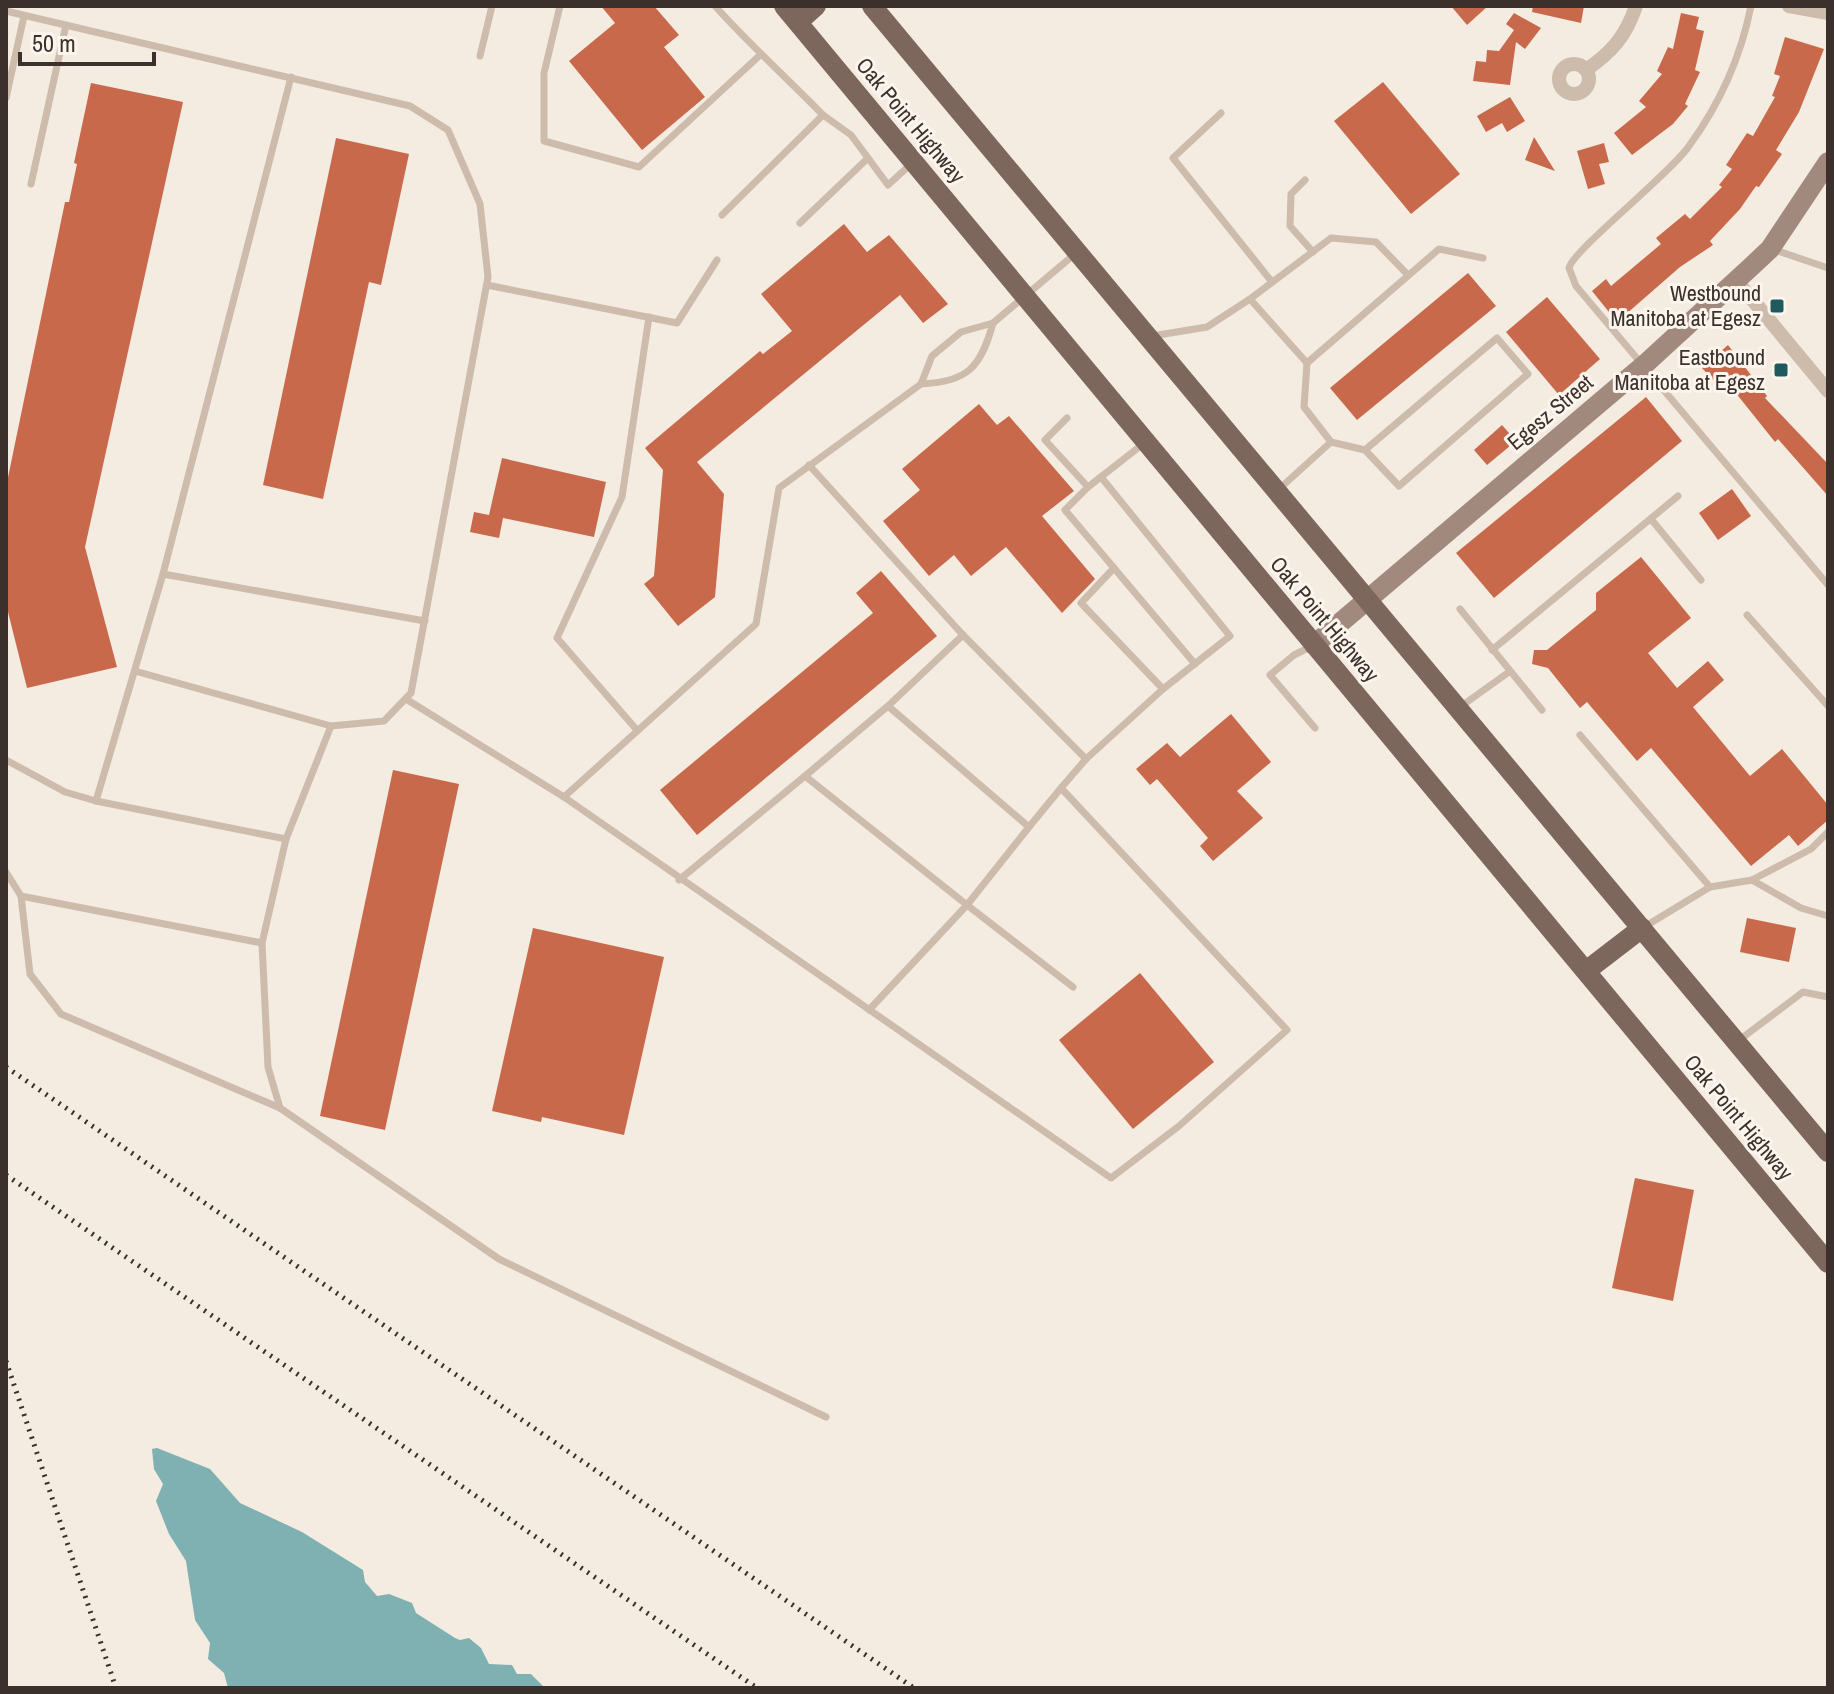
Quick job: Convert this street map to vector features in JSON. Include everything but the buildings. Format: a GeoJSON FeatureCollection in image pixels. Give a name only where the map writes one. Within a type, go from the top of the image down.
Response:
{"type":"FeatureCollection","features":[{"type":"Feature","properties":{"kind":"main road"},"geometry":{"type":"LineString","coordinates":[[791,14],[816,6]]}},
{"type":"Feature","properties":{"kind":"main road","name":"Oak Point Highway"},"geometry":{"type":"LineString","coordinates":[[872,6],[1828,1152]]}},
{"type":"Feature","properties":{"kind":"main road","name":"Oak Point Highway"},"geometry":{"type":"LineString","coordinates":[[791,14],[1026,293],[1828,1263]]}},
{"type":"Feature","properties":{"kind":"main road"},"geometry":{"type":"LineString","coordinates":[[1586,971],[1642,928]]}},
{"type":"Feature","properties":{"kind":"street"},"geometry":{"type":"LineString","coordinates":[[1586,70],[1614,49],[1624,35],[1636,6]]}},
{"type":"Feature","properties":{"kind":"street"},"geometry":{"type":"LineString","coordinates":[[1789,6],[1828,13]]}},
{"type":"Feature","properties":{"kind":"street","name":"Egesz Street"},"geometry":{"type":"LineString","coordinates":[[1314,645],[1643,366],[1770,249],[1828,162]]}},
{"type":"Feature","properties":{"kind":"street"},"geometry":{"type":"LineString","coordinates":[[1736,280],[1828,391]]}},
{"type":"Feature","properties":{"kind":"lane"},"geometry":{"type":"LineString","coordinates":[[480,56],[492,6]]}},
{"type":"Feature","properties":{"kind":"lane"},"geometry":{"type":"LineString","coordinates":[[560,6],[544,73],[544,141],[639,167],[759,56]]}},
{"type":"Feature","properties":{"kind":"lane"},"geometry":{"type":"LineString","coordinates":[[715,6],[759,56],[782,73],[823,115],[851,135],[888,185],[914,161]]}},
{"type":"Feature","properties":{"kind":"lane"},"geometry":{"type":"LineString","coordinates":[[1751,6],[1726,84],[1689,147],[1651,189],[1570,260],[1571,276],[1576,286],[1828,585]]}},
{"type":"Feature","properties":{"kind":"lane"},"geometry":{"type":"LineString","coordinates":[[6,11],[410,106],[448,130],[480,204],[487,285],[411,693],[384,721],[331,726],[135,671]]}},
{"type":"Feature","properties":{"kind":"lane"},"geometry":{"type":"LineString","coordinates":[[6,98],[24,16]]}},
{"type":"Feature","properties":{"kind":"lane"},"geometry":{"type":"LineString","coordinates":[[31,184],[66,25]]}},
{"type":"Feature","properties":{"kind":"lane"},"geometry":{"type":"LineString","coordinates":[[96,801],[163,574],[291,77]]}},
{"type":"Feature","properties":{"kind":"lane"},"geometry":{"type":"LineString","coordinates":[[1221,113],[1173,158],[1272,282]]}},
{"type":"Feature","properties":{"kind":"lane"},"geometry":{"type":"LineString","coordinates":[[722,215],[823,115]]}},
{"type":"Feature","properties":{"kind":"lane"},"geometry":{"type":"LineString","coordinates":[[800,223],[868,158]]}},
{"type":"Feature","properties":{"kind":"lane"},"geometry":{"type":"LineString","coordinates":[[1305,180],[1291,194],[1290,226],[1313,252]]}},
{"type":"Feature","properties":{"kind":"lane"},"geometry":{"type":"LineString","coordinates":[[1149,337],[1207,327],[1331,238],[1376,242],[1408,275]]}},
{"type":"Feature","properties":{"kind":"lane"},"geometry":{"type":"LineString","coordinates":[[1365,450],[1497,338],[1528,374],[1399,486],[1365,450],[1331,442],[1304,407],[1307,363],[1439,249],[1483,258]]}},
{"type":"Feature","properties":{"kind":"lane"},"geometry":{"type":"LineString","coordinates":[[1770,249],[1828,268]]}},
{"type":"Feature","properties":{"kind":"lane"},"geometry":{"type":"LineString","coordinates":[[564,797],[756,624],[779,488],[921,384],[932,356],[961,332],[993,323],[1078,252]]}},
{"type":"Feature","properties":{"kind":"lane"},"geometry":{"type":"LineString","coordinates":[[487,285],[677,323],[717,260]]}},
{"type":"Feature","properties":{"kind":"lane"},"geometry":{"type":"LineString","coordinates":[[1250,299],[1307,363]]}},
{"type":"Feature","properties":{"kind":"lane"},"geometry":{"type":"LineString","coordinates":[[636,729],[557,638],[622,497],[649,317]]}},
{"type":"Feature","properties":{"kind":"lane"},"geometry":{"type":"LineString","coordinates":[[921,384],[951,383],[984,356],[993,323]]}},
{"type":"Feature","properties":{"kind":"lane"},"geometry":{"type":"LineString","coordinates":[[1067,418],[1045,440],[1088,487]]}},
{"type":"Feature","properties":{"kind":"lane"},"geometry":{"type":"LineString","coordinates":[[1147,440],[1088,487],[1065,510],[1195,664]]}},
{"type":"Feature","properties":{"kind":"lane"},"geometry":{"type":"LineString","coordinates":[[1277,492],[1331,442]]}},
{"type":"Feature","properties":{"kind":"lane"},"geometry":{"type":"LineString","coordinates":[[809,465],[963,635],[1086,759]]}},
{"type":"Feature","properties":{"kind":"lane"},"geometry":{"type":"LineString","coordinates":[[869,1010],[967,905],[1086,759],[1163,689],[1230,636],[1101,477]]}},
{"type":"Feature","properties":{"kind":"lane"},"geometry":{"type":"LineString","coordinates":[[1492,650],[1678,496]]}},
{"type":"Feature","properties":{"kind":"lane"},"geometry":{"type":"LineString","coordinates":[[1651,519],[1701,580]]}},
{"type":"Feature","properties":{"kind":"lane"},"geometry":{"type":"LineString","coordinates":[[1114,568],[1081,603],[1163,689]]}},
{"type":"Feature","properties":{"kind":"lane"},"geometry":{"type":"LineString","coordinates":[[163,574],[425,621]]}},
{"type":"Feature","properties":{"kind":"lane"},"geometry":{"type":"LineString","coordinates":[[1460,609],[1542,710]]}},
{"type":"Feature","properties":{"kind":"lane"},"geometry":{"type":"LineString","coordinates":[[1747,615],[1828,706]]}},
{"type":"Feature","properties":{"kind":"lane"},"geometry":{"type":"LineString","coordinates":[[679,880],[888,706],[963,635]]}},
{"type":"Feature","properties":{"kind":"lane"},"geometry":{"type":"LineString","coordinates":[[1314,645],[1294,655],[1270,675],[1315,728]]}},
{"type":"Feature","properties":{"kind":"lane"},"geometry":{"type":"LineString","coordinates":[[1458,708],[1509,672]]}},
{"type":"Feature","properties":{"kind":"lane"},"geometry":{"type":"LineString","coordinates":[[406,699],[564,797],[1111,1178],[1179,1126],[1287,1030],[1061,788]]}},
{"type":"Feature","properties":{"kind":"lane"},"geometry":{"type":"LineString","coordinates":[[888,706],[1029,827]]}},
{"type":"Feature","properties":{"kind":"lane"},"geometry":{"type":"LineString","coordinates":[[280,1108],[268,1067],[262,943],[286,839],[331,726]]}},
{"type":"Feature","properties":{"kind":"lane"},"geometry":{"type":"LineString","coordinates":[[1580,735],[1710,887]]}},
{"type":"Feature","properties":{"kind":"lane"},"geometry":{"type":"LineString","coordinates":[[6,760],[65,792],[96,801],[286,839]]}},
{"type":"Feature","properties":{"kind":"lane"},"geometry":{"type":"LineString","coordinates":[[805,776],[1073,987]]}},
{"type":"Feature","properties":{"kind":"lane"},"geometry":{"type":"LineString","coordinates":[[1642,928],[1710,887],[1752,880],[1811,849],[1828,832]]}},
{"type":"Feature","properties":{"kind":"lane"},"geometry":{"type":"LineString","coordinates":[[6,872],[21,896],[30,974],[61,1014],[280,1108],[499,1259],[826,1417]]}},
{"type":"Feature","properties":{"kind":"lane"},"geometry":{"type":"LineString","coordinates":[[1752,880],[1801,908],[1828,916]]}},
{"type":"Feature","properties":{"kind":"lane"},"geometry":{"type":"LineString","coordinates":[[21,896],[262,943]]}},
{"type":"Feature","properties":{"kind":"lane"},"geometry":{"type":"LineString","coordinates":[[1736,1042],[1803,992],[1828,997]]}},
{"type":"Feature","properties":{"kind":"water"},"geometry":{"type":"Polygon","coordinates":[[[157,1448],[210,1469],[240,1503],[302,1532],[363,1570],[365,1582],[377,1596],[389,1594],[412,1603],[416,1613],[455,1638],[469,1638],[481,1648],[489,1664],[512,1665],[517,1674],[531,1674],[545,1688],[228,1688],[224,1673],[208,1659],[210,1643],[195,1620],[186,1561],[169,1534],[156,1501],[163,1484],[154,1469],[152,1449],[157,1448]]]}},
{"type":"Feature","properties":{"kind":"railway"},"geometry":{"type":"LineString","coordinates":[[6,1067],[914,1688]]}},
{"type":"Feature","properties":{"kind":"railway"},"geometry":{"type":"LineString","coordinates":[[6,1175],[757,1688]]}},
{"type":"Feature","properties":{"kind":"railway"},"geometry":{"type":"LineString","coordinates":[[6,1361],[116,1688]]}},
{"type":"Feature","properties":{"kind":"place","name":"Westbound Manitoba at Egesz"},"geometry":{"type":"Point","coordinates":[1777,306]}},
{"type":"Feature","properties":{"kind":"place","name":"Eastbound Manitoba at Egesz"},"geometry":{"type":"Point","coordinates":[1781,370]}}]}
